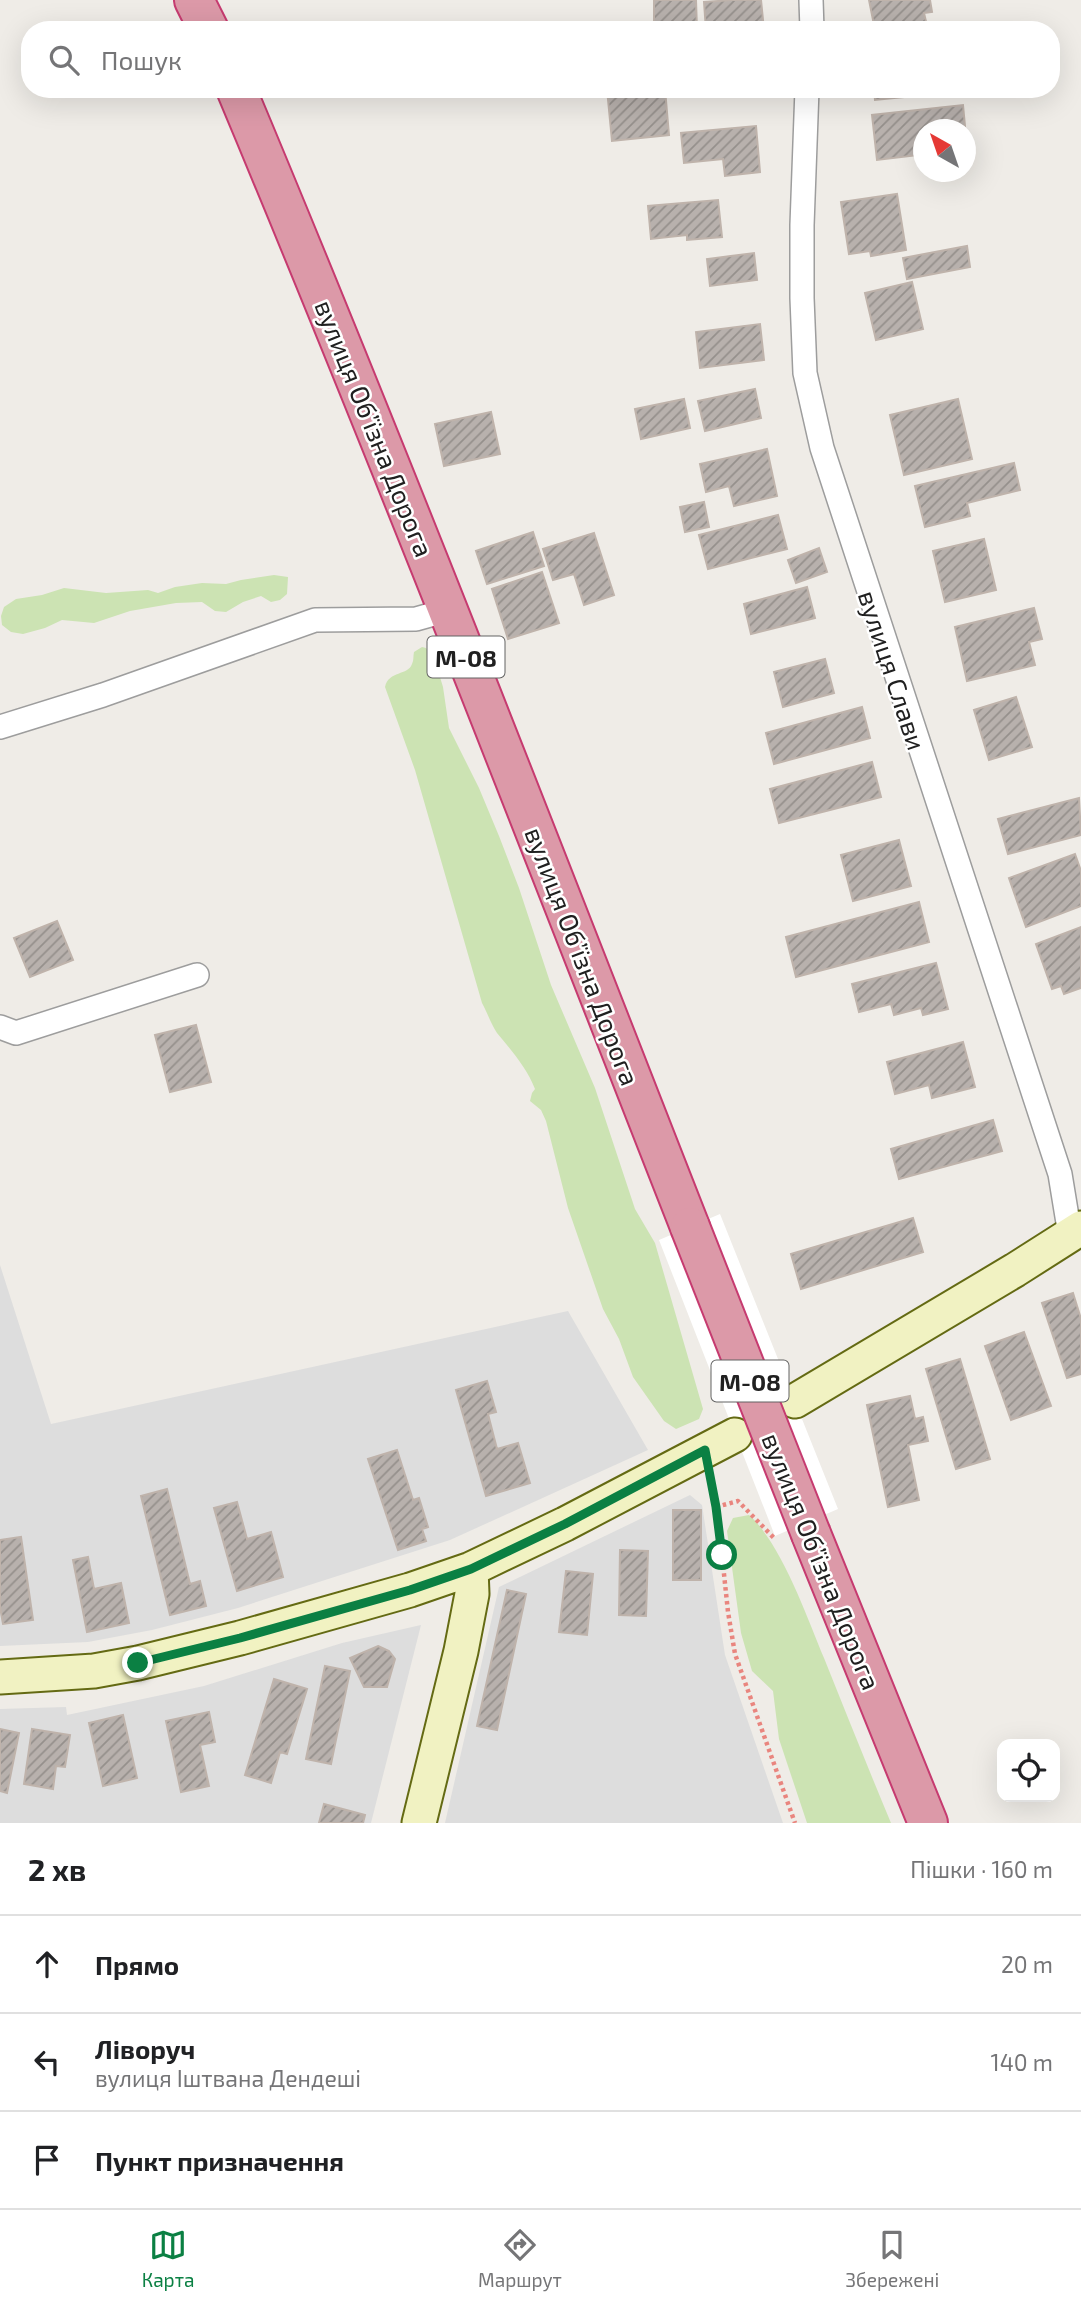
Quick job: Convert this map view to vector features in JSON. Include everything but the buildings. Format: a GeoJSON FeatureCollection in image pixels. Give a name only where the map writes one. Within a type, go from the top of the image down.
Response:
{"type":"FeatureCollection","features":[{"type":"Feature","properties":{"kind":"highway"},"geometry":{"type":"LineString","coordinates":[[194,0],[204,21]]}},
{"type":"Feature","properties":{"kind":"highway","name":"вулиця Обʼїзна Дорога"},"geometry":{"type":"LineString","coordinates":[[240,98],[448,610],[690,1227],[797,1541],[928,1823]]}},
{"type":"Feature","properties":{"kind":"street"},"geometry":{"type":"LineString","coordinates":[[811,0],[812,21]]}},
{"type":"Feature","properties":{"kind":"street","name":"вулиця Слави"},"geometry":{"type":"LineString","coordinates":[[807,98],[802,298],[806,373],[822,448],[1060,1174],[1075,1232]]}},
{"type":"Feature","properties":{"kind":"street"},"geometry":{"type":"LineString","coordinates":[[0,727],[103,695],[316,620],[416,619],[448,610]]}},
{"type":"Feature","properties":{"kind":"street"},"geometry":{"type":"LineString","coordinates":[[0,1027],[16,1033],[197,975]]}},
{"type":"Feature","properties":{"kind":"street"},"geometry":{"type":"LineString","coordinates":[[795,1401],[1005,1277],[1075,1232]]}},
{"type":"Feature","properties":{"kind":"street"},"geometry":{"type":"LineString","coordinates":[[0,1677],[81,1672],[138,1663],[240,1638],[410,1590],[471,1569],[565,1524],[735,1434]]}},
{"type":"Feature","properties":{"kind":"street"},"geometry":{"type":"LineString","coordinates":[[419,1823],[461,1651],[472,1594],[471,1569]]}},
{"type":"Feature","properties":{"kind":"path"},"geometry":{"type":"LineString","coordinates":[[705,1450],[716,1507],[727,1612],[735,1654],[795,1823]]}},
{"type":"Feature","properties":{"kind":"path"},"geometry":{"type":"LineString","coordinates":[[716,1507],[738,1501],[797,1541]]}},
{"type":"Feature","properties":{"kind":"shaded area"},"geometry":{"type":"Polygon","coordinates":[[[0,1265],[51,1424],[568,1311],[648,1450],[450,1540],[238,1608],[152,1630],[88,1642],[0,1646],[0,1265]]]}},
{"type":"Feature","properties":{"kind":"shaded area"},"geometry":{"type":"Polygon","coordinates":[[[690,1495],[702,1505],[725,1655],[783,1823],[445,1823],[499,1587],[690,1495]]]}},
{"type":"Feature","properties":{"kind":"shaded area"},"geometry":{"type":"Polygon","coordinates":[[[421,1625],[371,1823],[0,1823],[0,1709],[66,1707],[67,1715],[204,1686],[342,1643],[421,1625]]]}},
{"type":"Feature","properties":{"kind":"green space"},"geometry":{"type":"Polygon","coordinates":[[[274,575],[288,577],[287,594],[280,600],[271,602],[261,596],[226,612],[215,611],[202,602],[176,603],[130,611],[94,623],[62,620],[23,634],[11,632],[2,625],[4,607],[16,599],[64,588],[106,593],[148,590],[158,593],[175,587],[202,583],[226,584],[274,575]]]}},
{"type":"Feature","properties":{"kind":"green space"},"geometry":{"type":"Polygon","coordinates":[[[422,647],[426,648],[436,664],[443,687],[449,728],[499,836],[551,985],[595,1088],[635,1209],[655,1243],[703,1409],[699,1419],[676,1429],[664,1421],[633,1377],[619,1339],[603,1309],[568,1208],[546,1121],[541,1110],[530,1101],[535,1089],[532,1081],[495,1029],[482,1003],[415,770],[385,687],[390,678],[410,668],[414,652],[422,647]]]}},
{"type":"Feature","properties":{"kind":"green space"},"geometry":{"type":"Polygon","coordinates":[[[749,1515],[772,1543],[792,1582],[891,1823],[807,1823],[779,1739],[773,1691],[752,1671],[741,1633],[727,1531],[733,1518],[749,1515]]]}},
{"type":"Feature","properties":{"kind":"pier"},"geometry":{"type":"Polygon","coordinates":[[[720,1214],[838,1509],[775,1536],[659,1240],[720,1214]]]}},
{"type":"Feature","properties":{"kind":"route"},"geometry":{"type":"LineString","coordinates":[[138,1663],[240,1638],[410,1590],[471,1569],[565,1524],[705,1450],[722,1555]]}}]}
